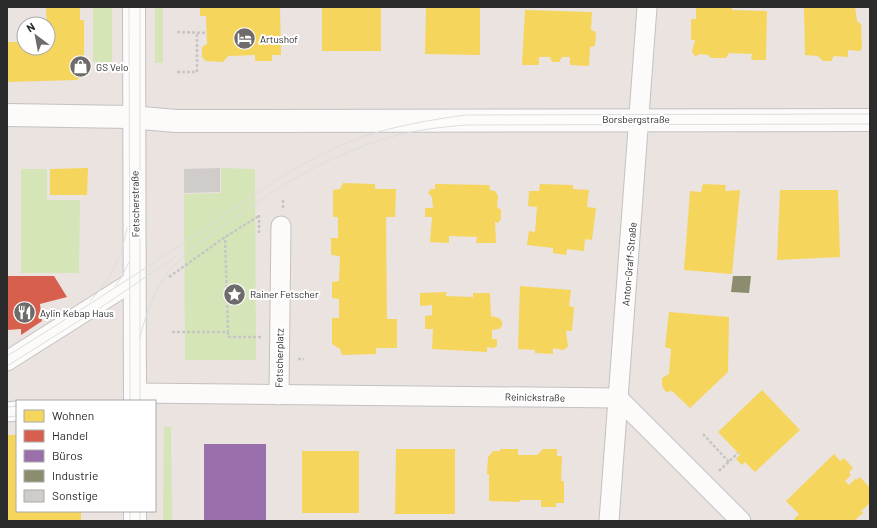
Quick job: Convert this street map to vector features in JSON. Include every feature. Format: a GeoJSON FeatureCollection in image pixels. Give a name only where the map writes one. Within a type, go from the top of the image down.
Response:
{"type":"FeatureCollection","features":[{"type":"Feature","properties":{"kind":"main road","name":"Fetscherstraße"},"geometry":{"type":"LineString","coordinates":[[134,7],[135,397]]}},
{"type":"Feature","properties":{"kind":"main road","name":"Borsbergstraße"},"geometry":{"type":"LineString","coordinates":[[7,115],[135,117],[176,121],[640,119],[870,120]]}},
{"type":"Feature","properties":{"kind":"street","name":"Anton-Graff-Straße"},"geometry":{"type":"LineString","coordinates":[[609,521],[640,119],[647,7]]}},
{"type":"Feature","properties":{"kind":"street","name":"Fetscherplatz"},"geometry":{"type":"LineString","coordinates":[[135,397],[279,395],[281,226]]}},
{"type":"Feature","properties":{"kind":"street"},"geometry":{"type":"LineString","coordinates":[[7,361],[135,280]]}},
{"type":"Feature","properties":{"kind":"street","name":"Reinickstraße"},"geometry":{"type":"LineString","coordinates":[[279,395],[618,398]]}},
{"type":"Feature","properties":{"kind":"street"},"geometry":{"type":"LineString","coordinates":[[618,398],[741,521]]}},
{"type":"Feature","properties":{"kind":"path"},"geometry":{"type":"LineString","coordinates":[[177,32],[207,33]]}},
{"type":"Feature","properties":{"kind":"path"},"geometry":{"type":"LineString","coordinates":[[177,72],[197,72],[197,33]]}},
{"type":"Feature","properties":{"kind":"path"},"geometry":{"type":"LineString","coordinates":[[170,277],[225,237],[259,215]]}},
{"type":"Feature","properties":{"kind":"path"},"geometry":{"type":"LineString","coordinates":[[225,237],[228,337],[261,337]]}},
{"type":"Feature","properties":{"kind":"path"},"geometry":{"type":"LineString","coordinates":[[172,332],[228,332]]}},
{"type":"Feature","properties":{"kind":"path"},"geometry":{"type":"LineString","coordinates":[[703,434],[728,462]]}},
{"type":"Feature","properties":{"kind":"path"},"geometry":{"type":"LineString","coordinates":[[719,471],[738,453]]}},
{"type":"Feature","properties":{"kind":"green space"},"geometry":{"type":"Polygon","coordinates":[[[93,7],[112,7],[112,62],[93,62],[93,7]]]}},
{"type":"Feature","properties":{"kind":"green space"},"geometry":{"type":"Polygon","coordinates":[[[155,7],[163,7],[163,63],[155,63],[155,7]]]}},
{"type":"Feature","properties":{"kind":"green space"},"geometry":{"type":"Polygon","coordinates":[[[221,168],[255,169],[256,360],[185,360],[184,194],[221,193],[221,168]]]}},
{"type":"Feature","properties":{"kind":"green space"},"geometry":{"type":"Polygon","coordinates":[[[21,169],[47,169],[47,200],[80,200],[79,273],[21,273],[21,169]]]}},
{"type":"Feature","properties":{"kind":"green space"},"geometry":{"type":"Polygon","coordinates":[[[164,427],[171,427],[172,521],[163,521],[164,427]]]}},
{"type":"Feature","properties":{"kind":"building: Wohnen"},"geometry":{"type":"Polygon","coordinates":[[[46,7],[80,7],[80,20],[84,20],[84,74],[77,80],[7,82],[7,42],[16,42],[16,56],[56,56],[56,16],[46,16],[46,7]]]}},
{"type":"Feature","properties":{"kind":"building: Wohnen","name":"Artushof"},"geometry":{"type":"Polygon","coordinates":[[[200,7],[280,7],[281,55],[272,55],[272,61],[255,61],[255,55],[228,56],[223,62],[206,61],[202,57],[202,47],[207,44],[206,16],[200,16],[200,7]]]}},
{"type":"Feature","properties":{"kind":"building: Wohnen"},"geometry":{"type":"Polygon","coordinates":[[[322,7],[381,7],[381,51],[322,51],[322,7]]]}},
{"type":"Feature","properties":{"kind":"building: Wohnen"},"geometry":{"type":"Polygon","coordinates":[[[426,7],[480,7],[480,55],[425,54],[426,7]]]}},
{"type":"Feature","properties":{"kind":"building: Wohnen"},"geometry":{"type":"Polygon","coordinates":[[[696,7],[732,7],[732,10],[767,11],[766,60],[751,60],[752,54],[729,53],[726,58],[711,58],[708,55],[699,54],[696,57],[692,52],[695,40],[691,40],[691,19],[696,19],[696,7]]]}},
{"type":"Feature","properties":{"kind":"building: Wohnen"},"geometry":{"type":"Polygon","coordinates":[[[804,7],[855,7],[857,21],[861,24],[862,48],[860,51],[848,50],[848,57],[834,56],[831,61],[823,61],[818,56],[805,55],[804,7]]]}},
{"type":"Feature","properties":{"kind":"building: Wohnen"},"geometry":{"type":"Polygon","coordinates":[[[525,10],[592,12],[591,30],[596,32],[595,46],[590,47],[589,66],[570,65],[570,57],[562,57],[559,62],[552,62],[550,57],[539,57],[539,65],[522,65],[525,10]]]}},
{"type":"Feature","properties":{"kind":"building: Wohnen"},"geometry":{"type":"Polygon","coordinates":[[[88,168],[87,195],[50,195],[50,169],[88,168]]]}},
{"type":"Feature","properties":{"kind":"building: Wohnen"},"geometry":{"type":"Polygon","coordinates":[[[343,183],[375,184],[375,189],[396,189],[395,217],[386,217],[387,319],[397,319],[397,348],[376,348],[376,354],[342,355],[340,349],[332,344],[332,318],[339,318],[339,299],[332,298],[332,282],[339,281],[340,256],[331,255],[331,238],[338,238],[338,217],[333,217],[333,190],[340,189],[343,183]]]}},
{"type":"Feature","properties":{"kind":"building: Wohnen"},"geometry":{"type":"Polygon","coordinates":[[[435,184],[489,185],[490,190],[495,191],[498,196],[497,207],[501,210],[501,219],[498,223],[495,222],[496,243],[476,243],[477,237],[449,236],[449,243],[430,242],[432,217],[425,217],[425,208],[433,208],[432,197],[428,193],[431,189],[435,189],[435,184]]]}},
{"type":"Feature","properties":{"kind":"building: Wohnen"},"geometry":{"type":"Polygon","coordinates":[[[540,184],[573,185],[573,189],[589,190],[587,207],[596,208],[592,240],[585,239],[584,251],[567,249],[566,255],[553,253],[553,248],[527,245],[529,231],[535,232],[537,207],[528,206],[529,191],[539,191],[540,184]]]}},
{"type":"Feature","properties":{"kind":"building: Wohnen"},"geometry":{"type":"Polygon","coordinates":[[[703,184],[726,185],[725,191],[740,190],[732,274],[684,270],[690,191],[701,192],[703,184]]]}},
{"type":"Feature","properties":{"kind":"building: Wohnen"},"geometry":{"type":"Polygon","coordinates":[[[780,190],[838,190],[840,257],[777,260],[780,190]]]}},
{"type":"Feature","properties":{"kind":"building: Wohnen"},"geometry":{"type":"Polygon","coordinates":[[[520,286],[571,290],[569,306],[574,307],[572,331],[566,331],[568,347],[563,350],[553,348],[553,354],[535,353],[535,350],[518,349],[520,286]]]}},
{"type":"Feature","properties":{"kind":"building: Wohnen"},"geometry":{"type":"Polygon","coordinates":[[[447,292],[446,296],[473,297],[473,293],[490,293],[491,316],[499,318],[502,321],[502,326],[499,329],[492,330],[492,339],[497,339],[497,346],[494,348],[487,347],[487,352],[432,349],[433,329],[425,329],[425,316],[432,315],[432,305],[420,306],[420,293],[447,292]]]}},
{"type":"Feature","properties":{"kind":"building: Wohnen"},"geometry":{"type":"Polygon","coordinates":[[[669,312],[729,317],[728,372],[690,408],[672,391],[666,392],[662,386],[662,378],[669,374],[671,349],[665,347],[669,312]]]}},
{"type":"Feature","properties":{"kind":"building: Wohnen"},"geometry":{"type":"Polygon","coordinates":[[[762,390],[800,430],[755,472],[745,462],[742,465],[736,459],[740,455],[718,432],[762,390]]]}},
{"type":"Feature","properties":{"kind":"building: Wohnen"},"geometry":{"type":"Polygon","coordinates":[[[7,435],[16,435],[16,512],[81,512],[81,521],[7,521],[7,435]]]}},
{"type":"Feature","properties":{"kind":"building: Wohnen"},"geometry":{"type":"Polygon","coordinates":[[[396,449],[455,449],[455,514],[395,514],[396,449]]]}},
{"type":"Feature","properties":{"kind":"building: Wohnen"},"geometry":{"type":"Polygon","coordinates":[[[500,449],[518,449],[518,455],[537,455],[543,449],[557,449],[557,456],[562,456],[561,481],[564,481],[564,503],[556,503],[556,507],[541,507],[541,500],[520,500],[520,502],[489,501],[489,474],[487,474],[488,457],[493,451],[500,451],[500,449]]]}},
{"type":"Feature","properties":{"kind":"building: Wohnen"},"geometry":{"type":"Polygon","coordinates":[[[302,451],[359,451],[359,513],[302,513],[302,451]]]}},
{"type":"Feature","properties":{"kind":"building: Wohnen"},"geometry":{"type":"Polygon","coordinates":[[[834,454],[840,461],[844,458],[853,468],[849,472],[851,475],[845,481],[849,485],[856,478],[857,480],[860,477],[870,488],[870,503],[861,511],[863,513],[854,521],[796,521],[794,519],[799,514],[786,501],[834,454]]]}},
{"type":"Feature","properties":{"kind":"building: Handel","name":"Aylin Kebap Haus"},"geometry":{"type":"Polygon","coordinates":[[[7,276],[54,276],[67,297],[40,304],[42,321],[21,335],[21,329],[7,330],[7,276]]]}},
{"type":"Feature","properties":{"kind":"building: Büros"},"geometry":{"type":"Polygon","coordinates":[[[204,444],[266,444],[266,521],[204,521],[204,444]]]}},
{"type":"Feature","properties":{"kind":"building: Industrie"},"geometry":{"type":"Polygon","coordinates":[[[733,276],[751,276],[749,293],[731,292],[733,276]]]}},
{"type":"Feature","properties":{"kind":"building: Sonstige"},"geometry":{"type":"Polygon","coordinates":[[[220,168],[220,192],[184,193],[184,169],[220,168]]]}},
{"type":"Feature","properties":{"kind":"tram line"},"geometry":{"type":"LineString","coordinates":[[129,7],[130,400]]}},
{"type":"Feature","properties":{"kind":"tram line"},"geometry":{"type":"LineString","coordinates":[[140,7],[140,400]]}},
{"type":"Feature","properties":{"kind":"tram line"},"geometry":{"type":"LineString","coordinates":[[7,356],[141,271],[291,171],[336,148],[359,138],[385,130],[425,121],[466,115],[870,114]]}},
{"type":"Feature","properties":{"kind":"tram line"},"geometry":{"type":"LineString","coordinates":[[140,337],[148,311],[164,278],[175,264],[204,239],[266,196],[306,172],[347,152],[391,137],[409,132],[466,125],[870,124]]}},
{"type":"Feature","properties":{"kind":"tram line"},"geometry":{"type":"LineString","coordinates":[[90,301],[104,285],[114,268],[122,248],[127,228]]}},
{"type":"Feature","properties":{"kind":"tram line"},"geometry":{"type":"LineString","coordinates":[[7,366],[109,302],[178,255]]}},
{"type":"Feature","properties":{"kind":"tram line"},"geometry":{"type":"LineString","coordinates":[[115,286],[129,262]]}},
{"type":"Feature","properties":{"kind":"tram line"},"geometry":{"type":"LineString","coordinates":[[7,407],[16,406]]}},
{"type":"Feature","properties":{"kind":"tram line"},"geometry":{"type":"LineString","coordinates":[[7,417],[16,416]]}},
{"type":"Feature","properties":{"kind":"tram line"},"geometry":{"type":"LineString","coordinates":[[130,512],[130,521]]}},
{"type":"Feature","properties":{"kind":"tram line"},"geometry":{"type":"LineString","coordinates":[[140,512],[140,521]]}},
{"type":"Feature","properties":{"kind":"place","name":"Artushof"},"geometry":{"type":"Point","coordinates":[244,39]}},
{"type":"Feature","properties":{"kind":"place","name":"GS Velo"},"geometry":{"type":"Point","coordinates":[80,67]}},
{"type":"Feature","properties":{"kind":"place","name":"Rainer Fetscher"},"geometry":{"type":"Point","coordinates":[234,294]}},
{"type":"Feature","properties":{"kind":"place","name":"Aylin Kebap Haus"},"geometry":{"type":"Point","coordinates":[24,313]}}]}
